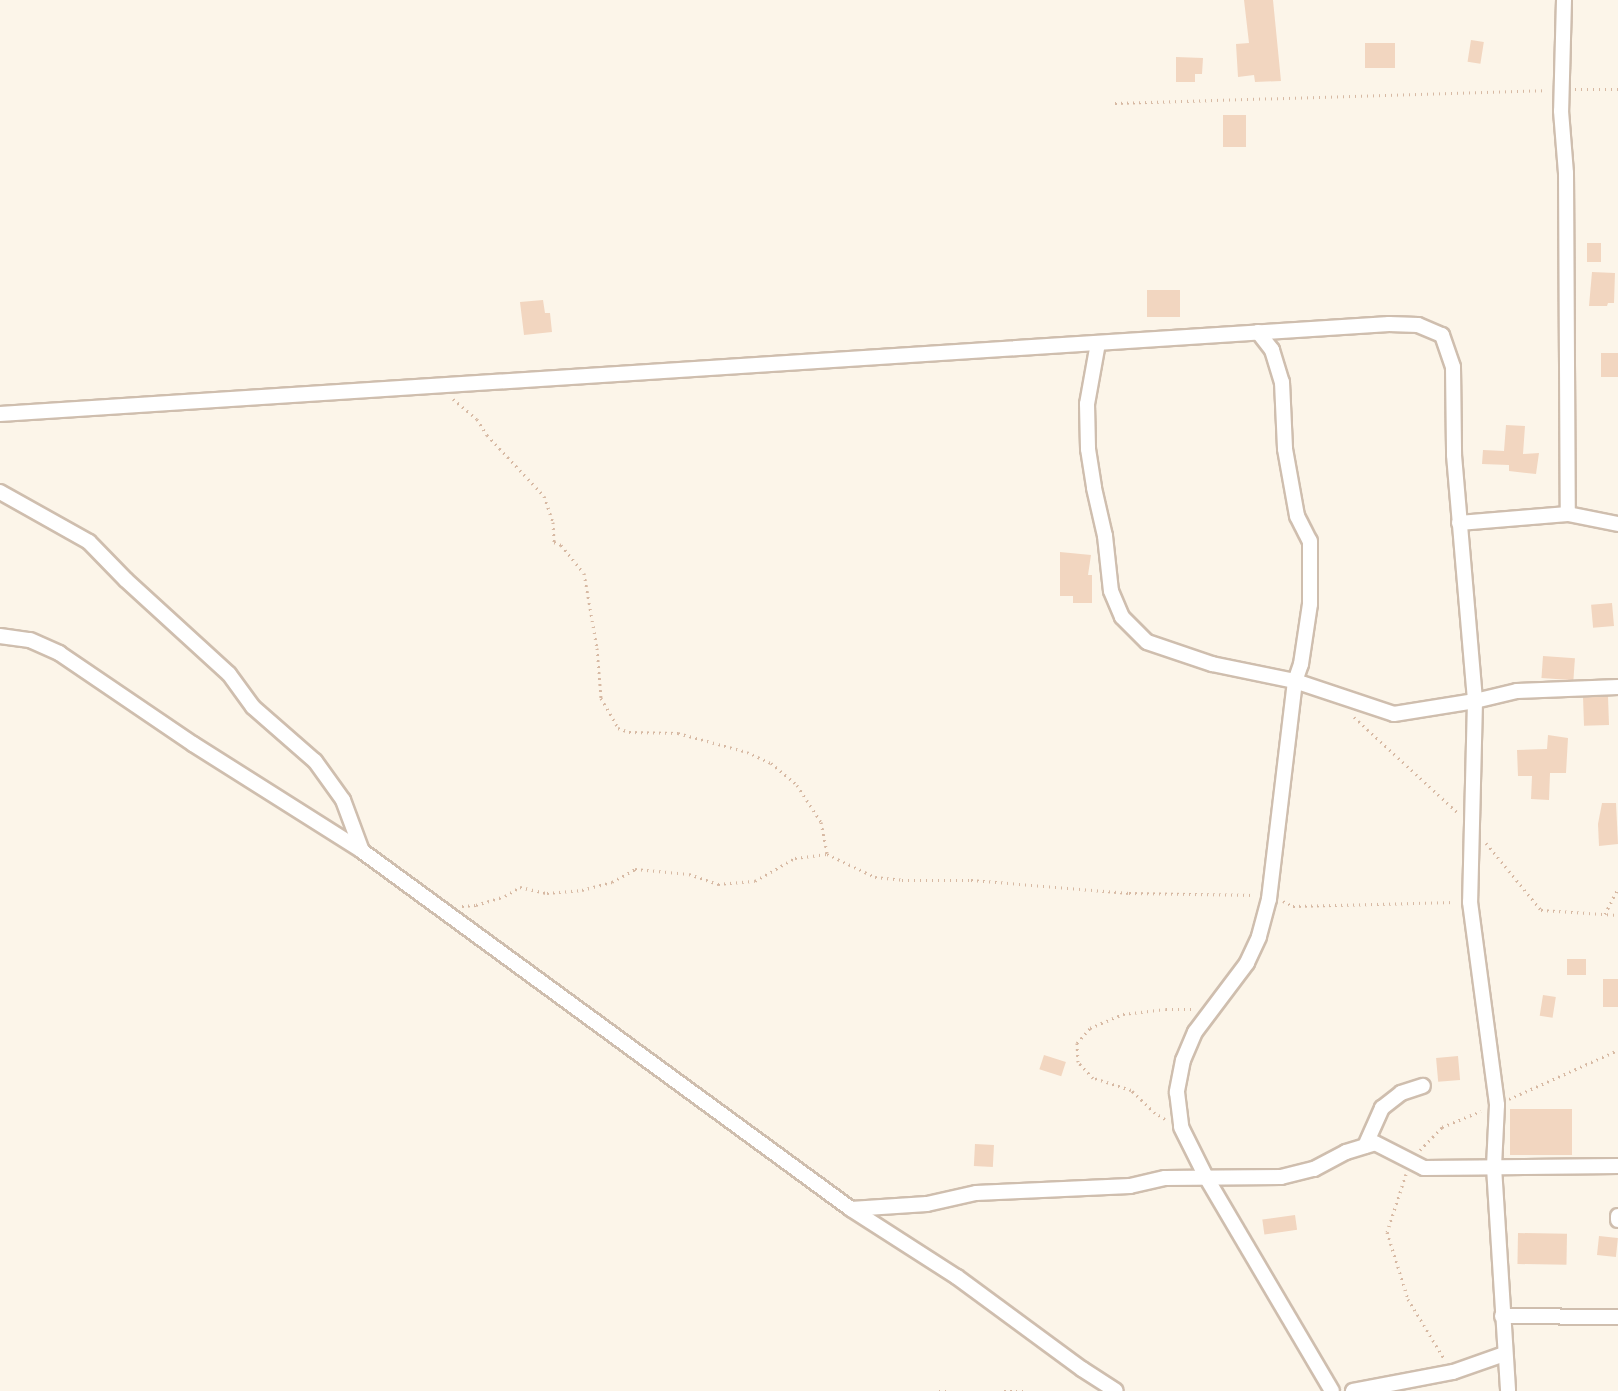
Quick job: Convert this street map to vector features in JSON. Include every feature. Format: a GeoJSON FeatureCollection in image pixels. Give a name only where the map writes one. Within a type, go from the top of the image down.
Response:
{"type":"FeatureCollection","features":[{"type":"Feature","properties":{"kind":"street"},"geometry":{"type":"LineString","coordinates":[[1564,0],[1562,89],[1566,173],[1568,514]]}},
{"type":"Feature","properties":{"kind":"street"},"geometry":{"type":"LineString","coordinates":[[0,414],[1389,324],[1418,325],[1442,335],[1453,367],[1454,455],[1475,701],[1470,902],[1497,1105],[1494,1167],[1508,1391]]}},
{"type":"Feature","properties":{"kind":"street"},"geometry":{"type":"LineString","coordinates":[[1258,332],[1272,350],[1282,382],[1286,449],[1297,516],[1310,541],[1310,604],[1301,664],[1294,681],[1269,894],[1259,937],[1247,963],[1195,1032],[1183,1059],[1177,1092],[1181,1127],[1206,1177],[1332,1391]]}},
{"type":"Feature","properties":{"kind":"street"},"geometry":{"type":"LineString","coordinates":[[1098,343],[1087,404],[1088,449],[1105,536],[1111,591],[1122,617],[1147,642],[1212,664],[1294,681],[1394,714],[1475,701],[1517,691],[1618,687]]}},
{"type":"Feature","properties":{"kind":"street"},"geometry":{"type":"LineString","coordinates":[[0,492],[89,542],[126,580],[229,674],[253,707],[315,761],[343,800],[362,851]]}},
{"type":"Feature","properties":{"kind":"street"},"geometry":{"type":"LineString","coordinates":[[1459,523],[1568,514],[1618,524]]}},
{"type":"Feature","properties":{"kind":"street"},"geometry":{"type":"LineString","coordinates":[[0,636],[30,640],[59,653],[193,744],[362,851],[851,1209],[957,1277],[1082,1369],[1116,1391]]}},
{"type":"Feature","properties":{"kind":"street"},"geometry":{"type":"LineString","coordinates":[[1365,1146],[1382,1108],[1401,1093],[1423,1086]]}},
{"type":"Feature","properties":{"kind":"street"},"geometry":{"type":"LineString","coordinates":[[851,1209],[927,1204],[976,1192],[1130,1186],[1165,1178],[1281,1176],[1314,1169],[1346,1152],[1375,1143],[1424,1168],[1618,1166]]}},
{"type":"Feature","properties":{"kind":"street"},"geometry":{"type":"LineString","coordinates":[[1502,1316],[1618,1317]]}},
{"type":"Feature","properties":{"kind":"street"},"geometry":{"type":"LineString","coordinates":[[1353,1391],[1452,1372],[1504,1354]]}},
{"type":"Feature","properties":{"kind":"path"},"geometry":{"type":"LineString","coordinates":[[1115,103],[1618,89]]}},
{"type":"Feature","properties":{"kind":"path"},"geometry":{"type":"LineString","coordinates":[[435,386],[477,419],[487,435],[544,496],[553,522],[554,542],[561,545],[584,573],[597,648],[602,698],[618,728],[629,732],[678,732],[747,752],[771,763],[797,786],[821,822],[827,854]]}},
{"type":"Feature","properties":{"kind":"path"},"geometry":{"type":"LineString","coordinates":[[440,908],[476,905],[505,896],[520,887],[547,892],[582,890],[612,882],[635,868],[689,874],[718,884],[755,881],[795,858],[827,854],[875,877],[902,880],[971,880],[1007,885],[1139,893],[1269,894],[1293,906],[1470,902]]}},
{"type":"Feature","properties":{"kind":"path"},"geometry":{"type":"LineString","coordinates":[[1605,914],[1618,889]]}},
{"type":"Feature","properties":{"kind":"path"},"geometry":{"type":"LineString","coordinates":[[1181,1127],[1155,1113],[1131,1090],[1093,1078],[1078,1062],[1077,1043],[1090,1028],[1123,1014],[1166,1009],[1212,1010]]}},
{"type":"Feature","properties":{"kind":"path"},"geometry":{"type":"LineString","coordinates":[[939,1391],[948,1391]]}},
{"type":"Feature","properties":{"kind":"path"},"geometry":{"type":"LineString","coordinates":[[1004,1391],[1026,1391]]}},
{"type":"Feature","properties":{"kind":"building"},"geometry":{"type":"Polygon","coordinates":[[[1244,0],[1273,0],[1281,81],[1255,82],[1254,75],[1238,77],[1236,44],[1249,43],[1244,0]]]}},
{"type":"Feature","properties":{"kind":"building"},"geometry":{"type":"Polygon","coordinates":[[[1471,40],[1484,42],[1480,64],[1468,62],[1471,40]]]}},
{"type":"Feature","properties":{"kind":"building"},"geometry":{"type":"Polygon","coordinates":[[[1365,43],[1395,43],[1395,68],[1365,68],[1365,43]]]}},
{"type":"Feature","properties":{"kind":"building"},"geometry":{"type":"Polygon","coordinates":[[[1176,57],[1203,58],[1202,74],[1195,74],[1195,82],[1176,82],[1176,57]]]}},
{"type":"Feature","properties":{"kind":"building"},"geometry":{"type":"Polygon","coordinates":[[[1223,115],[1246,115],[1246,147],[1223,147],[1223,115]]]}},
{"type":"Feature","properties":{"kind":"building"},"geometry":{"type":"Polygon","coordinates":[[[1587,243],[1601,243],[1601,262],[1587,262],[1587,243]]]}},
{"type":"Feature","properties":{"kind":"building"},"geometry":{"type":"Polygon","coordinates":[[[1592,272],[1615,273],[1614,303],[1608,303],[1607,306],[1589,306],[1592,272]]]}},
{"type":"Feature","properties":{"kind":"building"},"geometry":{"type":"Polygon","coordinates":[[[1147,290],[1180,290],[1180,317],[1147,317],[1147,290]]]}},
{"type":"Feature","properties":{"kind":"building"},"geometry":{"type":"Polygon","coordinates":[[[543,300],[545,313],[550,313],[552,332],[524,335],[520,302],[543,300]]]}},
{"type":"Feature","properties":{"kind":"building"},"geometry":{"type":"Polygon","coordinates":[[[1601,353],[1618,353],[1618,377],[1601,377],[1601,353]]]}},
{"type":"Feature","properties":{"kind":"building"},"geometry":{"type":"Polygon","coordinates":[[[1506,425],[1525,426],[1523,454],[1539,453],[1536,474],[1509,471],[1509,465],[1482,464],[1483,450],[1504,451],[1506,425]]]}},
{"type":"Feature","properties":{"kind":"building"},"geometry":{"type":"Polygon","coordinates":[[[1060,552],[1091,555],[1088,575],[1092,575],[1092,603],[1073,603],[1073,596],[1060,596],[1060,552]]]}},
{"type":"Feature","properties":{"kind":"building"},"geometry":{"type":"Polygon","coordinates":[[[1612,603],[1614,626],[1593,628],[1591,605],[1612,603]]]}},
{"type":"Feature","properties":{"kind":"building"},"geometry":{"type":"Polygon","coordinates":[[[1543,656],[1575,658],[1573,680],[1541,678],[1543,656]]]}},
{"type":"Feature","properties":{"kind":"building"},"geometry":{"type":"Polygon","coordinates":[[[1608,696],[1609,725],[1584,726],[1583,697],[1608,696]]]}},
{"type":"Feature","properties":{"kind":"building"},"geometry":{"type":"Polygon","coordinates":[[[1548,735],[1568,738],[1566,773],[1550,773],[1549,800],[1531,799],[1532,776],[1518,776],[1517,750],[1547,749],[1548,735]]]}},
{"type":"Feature","properties":{"kind":"building"},"geometry":{"type":"Polygon","coordinates":[[[1602,803],[1616,803],[1618,844],[1599,846],[1598,824],[1602,803]]]}},
{"type":"Feature","properties":{"kind":"building"},"geometry":{"type":"Polygon","coordinates":[[[1567,959],[1586,959],[1586,975],[1567,975],[1567,959]]]}},
{"type":"Feature","properties":{"kind":"building"},"geometry":{"type":"Polygon","coordinates":[[[1603,979],[1618,979],[1618,1007],[1603,1007],[1603,979]]]}},
{"type":"Feature","properties":{"kind":"building"},"geometry":{"type":"Polygon","coordinates":[[[1543,995],[1556,997],[1553,1018],[1540,1016],[1543,995]]]}},
{"type":"Feature","properties":{"kind":"building"},"geometry":{"type":"Polygon","coordinates":[[[1044,1055],[1066,1062],[1061,1076],[1039,1069],[1044,1055]]]}},
{"type":"Feature","properties":{"kind":"building"},"geometry":{"type":"Polygon","coordinates":[[[1458,1056],[1460,1080],[1438,1082],[1436,1058],[1458,1056]]]}},
{"type":"Feature","properties":{"kind":"building"},"geometry":{"type":"Polygon","coordinates":[[[1510,1109],[1572,1109],[1572,1155],[1510,1155],[1510,1109]]]}},
{"type":"Feature","properties":{"kind":"building"},"geometry":{"type":"Polygon","coordinates":[[[975,1144],[994,1145],[993,1167],[974,1166],[975,1144]]]}},
{"type":"Feature","properties":{"kind":"building"},"geometry":{"type":"Polygon","coordinates":[[[1295,1215],[1297,1230],[1264,1234],[1262,1220],[1295,1215]]]}},
{"type":"Feature","properties":{"kind":"building"},"geometry":{"type":"Polygon","coordinates":[[[1518,1233],[1567,1234],[1566,1265],[1517,1264],[1518,1233]]]}},
{"type":"Feature","properties":{"kind":"building"},"geometry":{"type":"Polygon","coordinates":[[[1599,1236],[1618,1238],[1616,1257],[1597,1255],[1599,1236]]]}}]}
